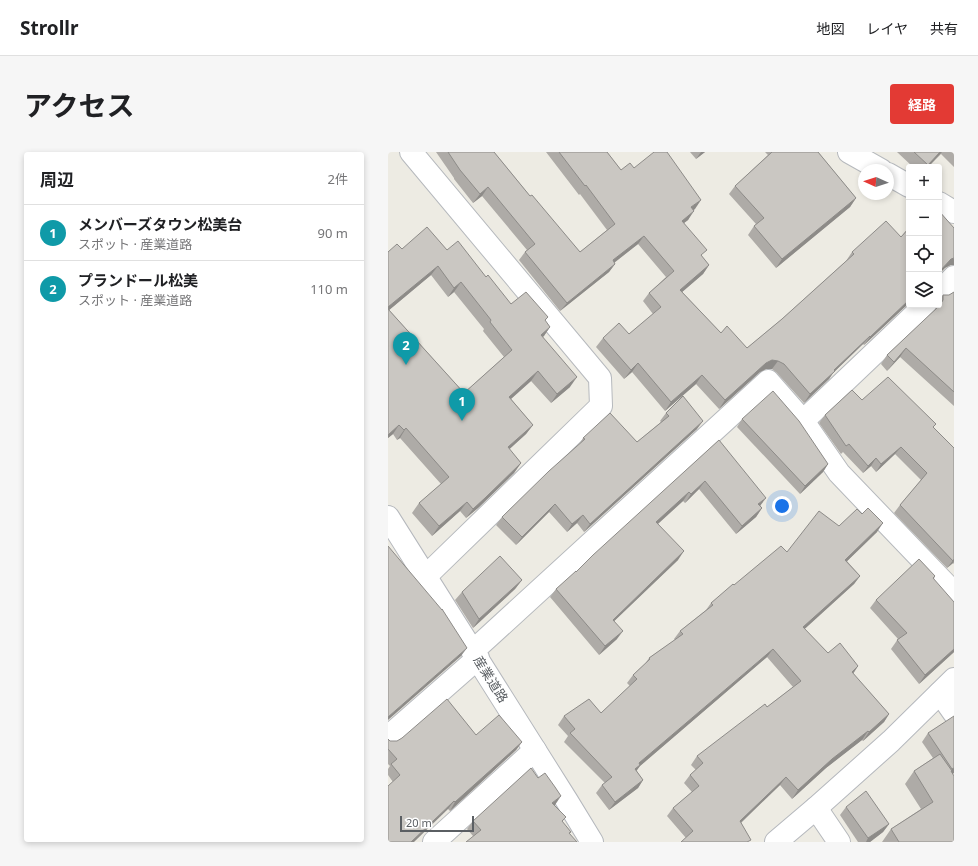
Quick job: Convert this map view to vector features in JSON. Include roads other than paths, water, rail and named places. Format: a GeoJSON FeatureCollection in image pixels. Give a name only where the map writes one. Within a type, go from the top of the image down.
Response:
{"type":"FeatureCollection","features":[{"type":"Feature","properties":{"kind":"street"},"geometry":{"type":"LineString","coordinates":[[411,152],[600,378],[601,406],[426,576]]}},
{"type":"Feature","properties":{"kind":"street"},"geometry":{"type":"LineString","coordinates":[[849,152],[870,164]]}},
{"type":"Feature","properties":{"kind":"street"},"geometry":{"type":"LineString","coordinates":[[894,177],[906,184]]}},
{"type":"Feature","properties":{"kind":"street"},"geometry":{"type":"LineString","coordinates":[[942,205],[954,212]]}},
{"type":"Feature","properties":{"kind":"street"},"geometry":{"type":"LineString","coordinates":[[942,289],[954,277]]}},
{"type":"Feature","properties":{"kind":"street"},"geometry":{"type":"LineString","coordinates":[[803,421],[922,308]]}},
{"type":"Feature","properties":{"kind":"street"},"geometry":{"type":"LineString","coordinates":[[388,737],[768,381],[803,421],[840,473],[954,593]]}},
{"type":"Feature","properties":{"kind":"street","name":"産業道路"},"geometry":{"type":"LineString","coordinates":[[388,517],[592,842]]}},
{"type":"Feature","properties":{"kind":"street"},"geometry":{"type":"LineString","coordinates":[[776,842],[891,741],[947,686],[954,713]]}},
{"type":"Feature","properties":{"kind":"street"},"geometry":{"type":"LineString","coordinates":[[434,842],[535,750]]}},
{"type":"Feature","properties":{"kind":"street"},"geometry":{"type":"LineString","coordinates":[[816,808],[840,842]]}},
{"type":"Feature","properties":{"kind":"place","name":"プランドール松美"},"geometry":{"type":"Point","coordinates":[406,365]}},
{"type":"Feature","properties":{"kind":"place","name":"メンバーズタウン松美台"},"geometry":{"type":"Point","coordinates":[462,421]}}]}
